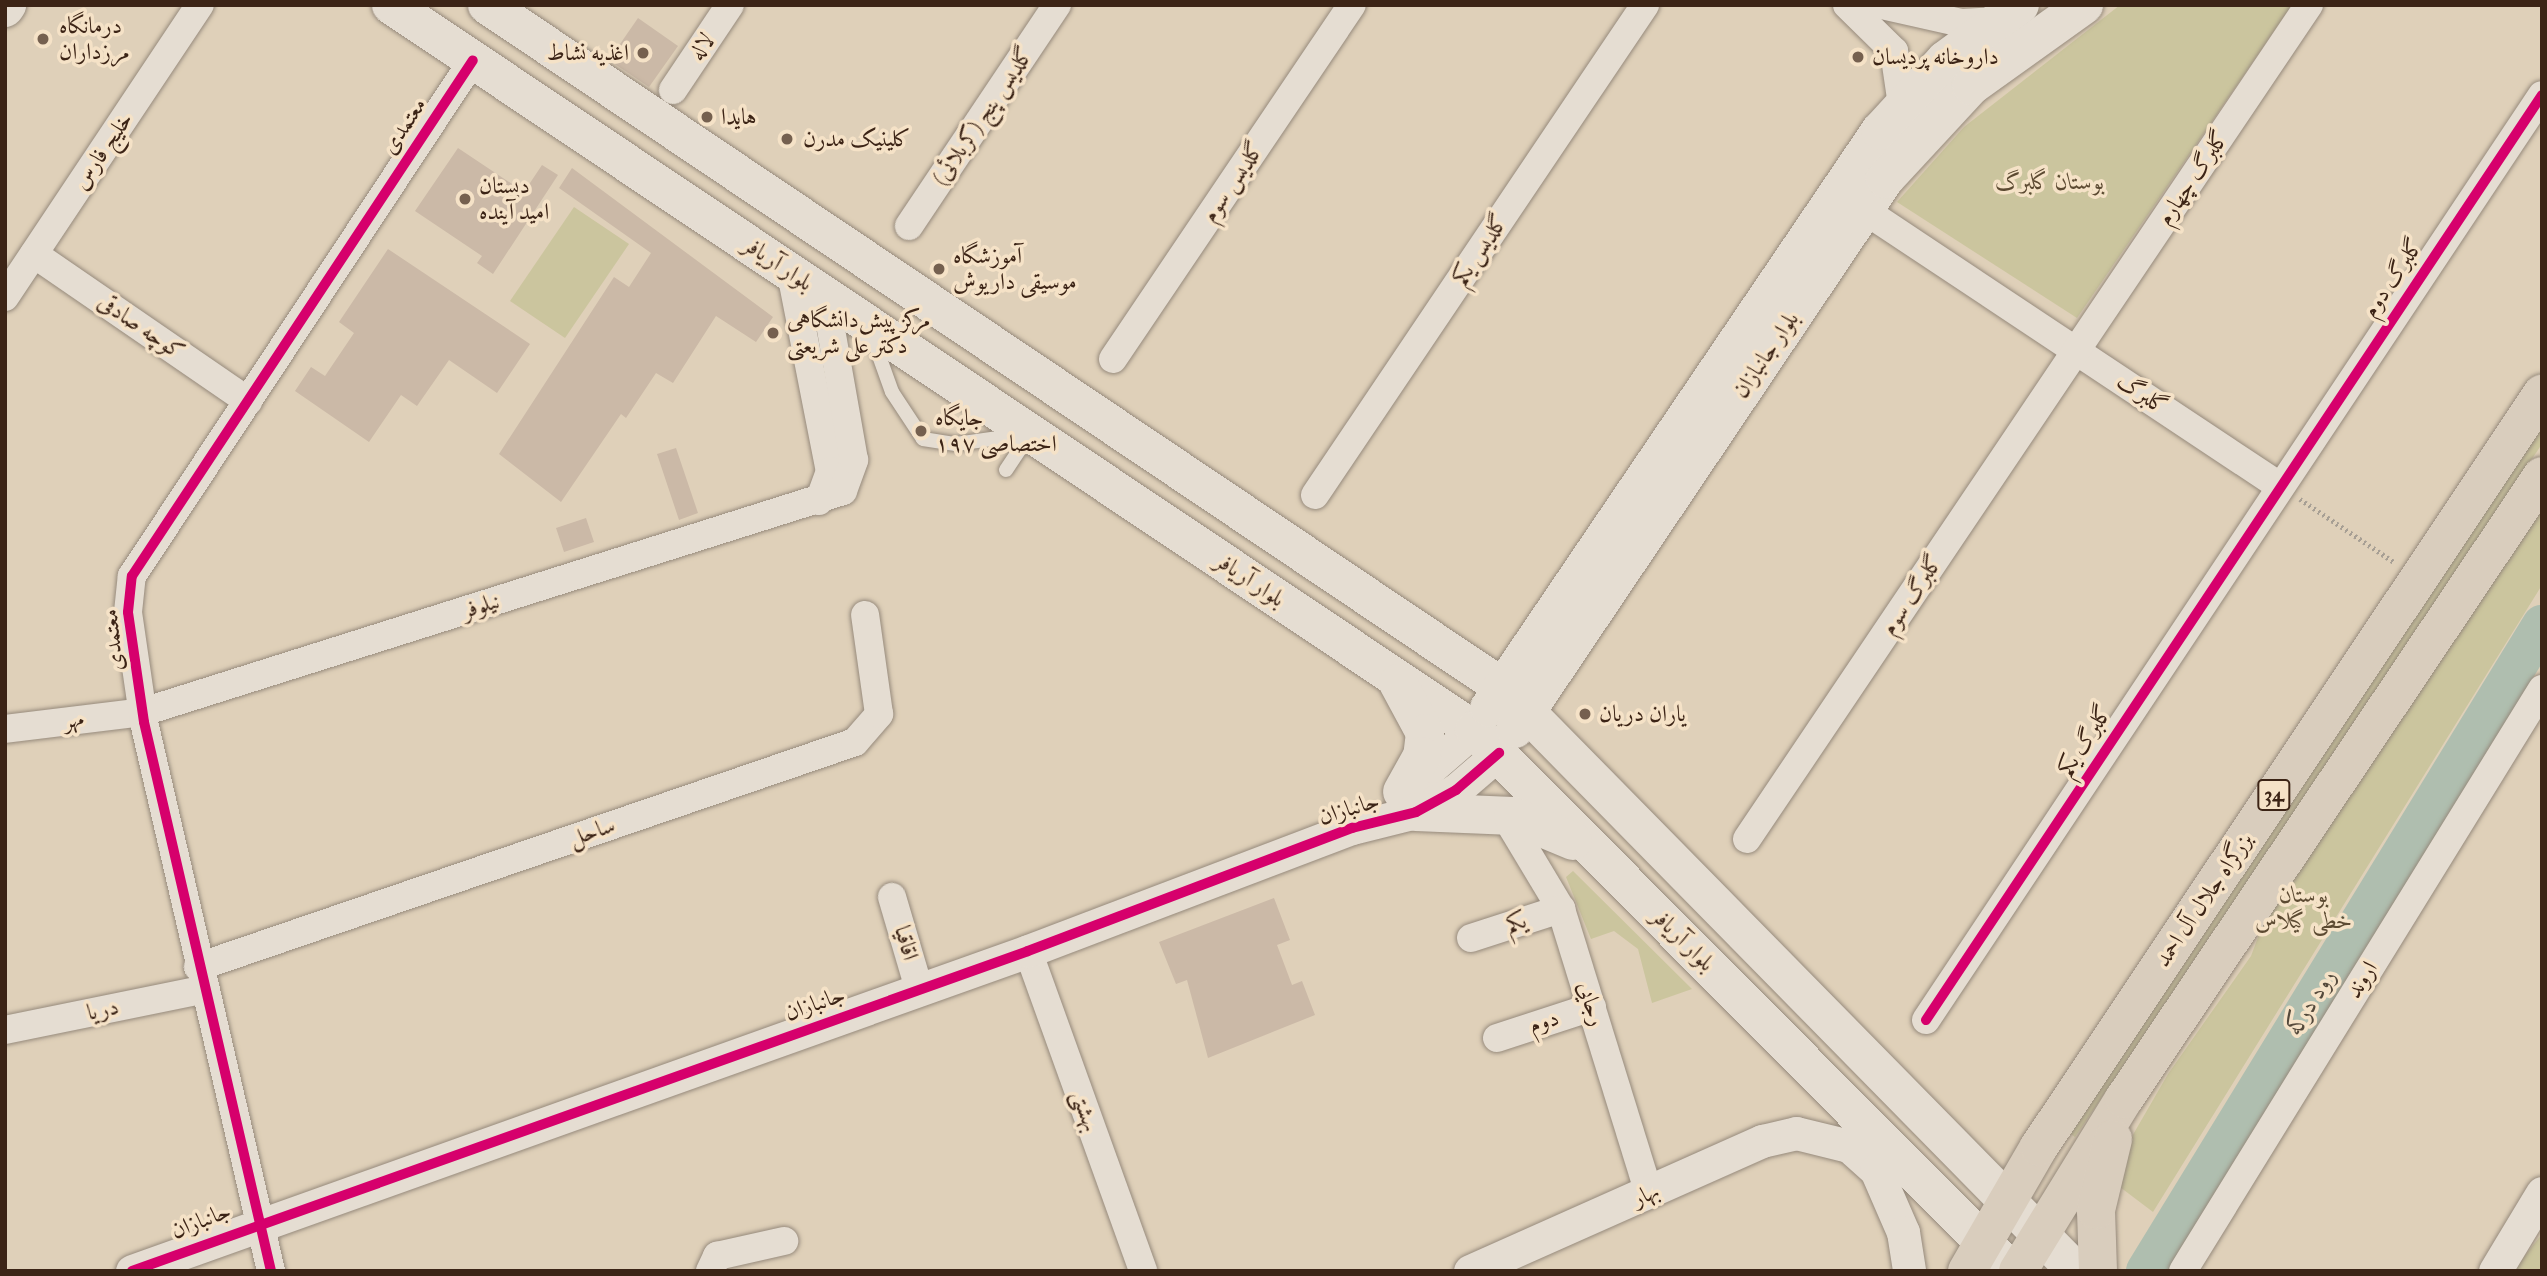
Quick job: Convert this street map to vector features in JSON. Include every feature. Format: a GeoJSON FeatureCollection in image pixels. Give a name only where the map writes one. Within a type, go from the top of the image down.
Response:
{"type":"FeatureCollection","features":[{"type":"Feature","properties":{"kind":"highway","name":"بزرگراه جلال آل احمد"},"geometry":{"type":"LineString","coordinates":[[1974,1255],[2007,1197],[2542,394]]}},
{"type":"Feature","properties":{"kind":"highway","name":"بزرگراه جلال آل احمد"},"geometry":{"type":"LineString","coordinates":[[2018,1271],[2124,1099],[2542,476]]}},
{"type":"Feature","properties":{"kind":"highway"},"geometry":{"type":"LineString","coordinates":[[2098,1271],[2096,1210],[2124,1099]]}},
{"type":"Feature","properties":{"kind":"main road","name":"بلوار آریافر"},"geometry":{"type":"LineString","coordinates":[[391,5],[1487,741],[1974,1255],[2012,1271]]}},
{"type":"Feature","properties":{"kind":"main road","name":"بلوار جانبازان"},"geometry":{"type":"LineString","coordinates":[[1516,698],[1829,199],[1902,104],[2084,5]]}},
{"type":"Feature","properties":{"kind":"main road"},"geometry":{"type":"LineString","coordinates":[[473,60],[499,8],[1516,698],[2007,1197],[2076,1271]]}},
{"type":"Feature","properties":{"kind":"main road","name":"بلوار جانبازان"},"geometry":{"type":"LineString","coordinates":[[1487,741],[1864,209],[1926,130],[1958,73],[2009,13]]}},
{"type":"Feature","properties":{"kind":"main road"},"geometry":{"type":"LineString","coordinates":[[1393,676],[1425,733],[1422,756],[1409,802],[1513,816],[1592,850]]}},
{"type":"Feature","properties":{"kind":"street","name":"خلیج فارس"},"geometry":{"type":"LineString","coordinates":[[5,297],[200,5]]}},
{"type":"Feature","properties":{"kind":"street","name":"لاله"},"geometry":{"type":"LineString","coordinates":[[673,90],[730,5]]}},
{"type":"Feature","properties":{"kind":"street","name":"گلدیس پنج (کربلائی)"},"geometry":{"type":"LineString","coordinates":[[909,226],[1058,5]]}},
{"type":"Feature","properties":{"kind":"street","name":"گلدیس سوم"},"geometry":{"type":"LineString","coordinates":[[1113,359],[1352,5]]}},
{"type":"Feature","properties":{"kind":"street","name":"گلدیس یکم"},"geometry":{"type":"LineString","coordinates":[[1315,495],[1645,5]]}},
{"type":"Feature","properties":{"kind":"street"},"geometry":{"type":"LineString","coordinates":[[1847,5],[1894,51],[1902,104]]}},
{"type":"Feature","properties":{"kind":"street"},"geometry":{"type":"LineString","coordinates":[[1882,5],[1961,23],[2009,13]]}},
{"type":"Feature","properties":{"kind":"street","name":"گلبرگ چهارم"},"geometry":{"type":"LineString","coordinates":[[2077,351],[2309,5]]}},
{"type":"Feature","properties":{"kind":"street","name":"معتمدی"},"geometry":{"type":"LineString","coordinates":[[271,1271],[199,978],[143,712],[128,612],[132,576],[473,60]]}},
{"type":"Feature","properties":{"kind":"street","name":"گلبرگ دوم"},"geometry":{"type":"LineString","coordinates":[[2278,485],[2542,95]]}},
{"type":"Feature","properties":{"kind":"street","name":"گلبرگ"},"geometry":{"type":"LineString","coordinates":[[1864,209],[2278,485]]}},
{"type":"Feature","properties":{"kind":"street","name":"کوچه صادقی"},"geometry":{"type":"LineString","coordinates":[[34,254],[248,401]]}},
{"type":"Feature","properties":{"kind":"street"},"geometry":{"type":"LineString","coordinates":[[791,272],[830,471],[819,501]]}},
{"type":"Feature","properties":{"kind":"street","name":"نیلوفر"},"geometry":{"type":"LineString","coordinates":[[143,712],[819,501],[849,484],[854,460],[825,296]]}},
{"type":"Feature","properties":{"kind":"street","name":"گلبرگ سوم"},"geometry":{"type":"LineString","coordinates":[[1747,839],[2077,351]]}},
{"type":"Feature","properties":{"kind":"street","name":"گلبرگ یکم"},"geometry":{"type":"LineString","coordinates":[[1926,1020],[2278,485]]}},
{"type":"Feature","properties":{"kind":"street","name":"ساحل"},"geometry":{"type":"LineString","coordinates":[[199,978],[855,742],[879,714],[865,615]]}},
{"type":"Feature","properties":{"kind":"street","name":"اروند"},"geometry":{"type":"LineString","coordinates":[[2183,1271],[2542,689]]}},
{"type":"Feature","properties":{"kind":"street","name":"مهر"},"geometry":{"type":"LineString","coordinates":[[5,729],[143,712]]}},
{"type":"Feature","properties":{"kind":"street","name":"جانبازان"},"geometry":{"type":"LineString","coordinates":[[132,1271],[257,1221],[1028,951],[1352,828],[1409,802],[1456,790],[1487,741]]}},
{"type":"Feature","properties":{"kind":"street","name":"رجایی"},"geometry":{"type":"LineString","coordinates":[[1510,824],[1561,909],[1649,1195]]}},
{"type":"Feature","properties":{"kind":"street","name":"اقاقیا"},"geometry":{"type":"LineString","coordinates":[[892,897],[919,989]]}},
{"type":"Feature","properties":{"kind":"street","name":"یکم"},"geometry":{"type":"LineString","coordinates":[[1471,938],[1561,909]]}},
{"type":"Feature","properties":{"kind":"street","name":"بهشتی"},"geometry":{"type":"LineString","coordinates":[[1028,951],[1143,1271]]}},
{"type":"Feature","properties":{"kind":"street","name":"دریا"},"geometry":{"type":"LineString","coordinates":[[5,1030],[199,978]]}},
{"type":"Feature","properties":{"kind":"street","name":"دوم"},"geometry":{"type":"LineString","coordinates":[[1497,1038],[1591,1007]]}},
{"type":"Feature","properties":{"kind":"street","name":"بهار"},"geometry":{"type":"LineString","coordinates":[[1470,1271],[1649,1195],[1762,1141],[1796,1133],[1824,1136],[1849,1146],[1876,1170],[1903,1232],[1909,1271]]}},
{"type":"Feature","properties":{"kind":"street"},"geometry":{"type":"LineString","coordinates":[[2495,1271],[2542,1193]]}},
{"type":"Feature","properties":{"kind":"street"},"geometry":{"type":"LineString","coordinates":[[2514,1240],[2542,1220]]}},
{"type":"Feature","properties":{"kind":"street"},"geometry":{"type":"LineString","coordinates":[[710,1271],[717,1256],[783,1241]]}},
{"type":"Feature","properties":{"kind":"lane"},"geometry":{"type":"LineString","coordinates":[[868,324],[892,392],[923,439],[956,444],[1031,433]]}},
{"type":"Feature","properties":{"kind":"lane"},"geometry":{"type":"LineString","coordinates":[[1006,470],[1031,433]]}},
{"type":"Feature","properties":{"kind":"path"},"geometry":{"type":"LineString","coordinates":[[2278,485],[2419,578]]}},
{"type":"Feature","properties":{"kind":"green space","name":"بوستان گلبرگ"},"geometry":{"type":"Polygon","coordinates":[[[2120,5],[2292,5],[2077,318],[1897,202],[1964,127],[2120,5]]]}},
{"type":"Feature","properties":{"kind":"green space"},"geometry":{"type":"Polygon","coordinates":[[[574,207],[629,244],[565,338],[510,301],[574,207]]]}},
{"type":"Feature","properties":{"kind":"green space"},"geometry":{"type":"Polygon","coordinates":[[[2542,414],[2542,444],[2075,1137],[2068,1132],[2542,414]]]}},
{"type":"Feature","properties":{"kind":"green space","name":"بوستان خطی گیلاس"},"geometry":{"type":"Polygon","coordinates":[[[2542,495],[2542,585],[2153,1212],[2108,1178],[2168,1074],[2251,956],[2272,900],[2542,495]]]}},
{"type":"Feature","properties":{"kind":"green space"},"geometry":{"type":"Polygon","coordinates":[[[1573,871],[1692,989],[1652,1003],[1638,949],[1614,931],[1591,939],[1566,877],[1573,871]]]}},
{"type":"Feature","properties":{"kind":"green space"},"geometry":{"type":"Polygon","coordinates":[[[2542,1234],[2542,1271],[2514,1271],[2519,1263],[2542,1234]]]}},
{"type":"Feature","properties":{"kind":"building","name":"اغذیه نشاط"},"geometry":{"type":"Polygon","coordinates":[[[638,18],[678,46],[649,87],[609,60],[638,18]]]}},
{"type":"Feature","properties":{"kind":"building","name":"دبستان امید آینده"},"geometry":{"type":"Polygon","coordinates":[[[458,148],[524,192],[542,165],[558,175],[493,274],[477,263],[482,256],[415,211],[458,148]]]}},
{"type":"Feature","properties":{"kind":"building"},"geometry":{"type":"Polygon","coordinates":[[[572,168],[773,317],[756,342],[716,316],[673,383],[656,373],[626,418],[621,414],[561,502],[499,454],[614,277],[629,287],[651,253],[559,188],[572,168]]]}},
{"type":"Feature","properties":{"kind":"building"},"geometry":{"type":"Polygon","coordinates":[[[388,249],[530,344],[497,393],[449,360],[417,406],[401,395],[369,442],[295,391],[311,367],[325,376],[354,333],[339,322],[388,249]]]}},
{"type":"Feature","properties":{"kind":"building"},"geometry":{"type":"Polygon","coordinates":[[[676,448],[698,513],[679,520],[657,454],[676,448]]]}},
{"type":"Feature","properties":{"kind":"building"},"geometry":{"type":"Polygon","coordinates":[[[586,518],[594,542],[564,552],[556,528],[586,518]]]}},
{"type":"Feature","properties":{"kind":"building"},"geometry":{"type":"Polygon","coordinates":[[[1274,898],[1290,940],[1277,945],[1292,985],[1302,981],[1315,1015],[1208,1058],[1187,980],[1176,984],[1159,942],[1274,898]]]}},
{"type":"Feature","properties":{"kind":"waterway","name":"رود درکه"},"geometry":{"type":"LineString","coordinates":[[2146,1271],[2542,625]]}},
{"type":"Feature","properties":{"kind":"cycle path"},"geometry":{"type":"LineString","coordinates":[[271,1271],[144,722],[128,612],[132,576],[473,60]]}},
{"type":"Feature","properties":{"kind":"cycle path"},"geometry":{"type":"LineString","coordinates":[[1926,1020],[2542,95]]}},
{"type":"Feature","properties":{"kind":"cycle path"},"geometry":{"type":"LineString","coordinates":[[132,1271],[1028,951],[1352,828],[1416,812],[1456,790],[1499,753]]}},
{"type":"Feature","properties":{"kind":"place","name":"درمانگاه مرزداران"},"geometry":{"type":"Point","coordinates":[43,39]}},
{"type":"Feature","properties":{"kind":"place","name":"اغذیه نشاط"},"geometry":{"type":"Point","coordinates":[643,53]}},
{"type":"Feature","properties":{"kind":"place","name":"داروخانه پردیسان"},"geometry":{"type":"Point","coordinates":[1858,57]}},
{"type":"Feature","properties":{"kind":"place","name":"هایدا"},"geometry":{"type":"Point","coordinates":[707,117]}},
{"type":"Feature","properties":{"kind":"place","name":"کلینیک مدرن"},"geometry":{"type":"Point","coordinates":[787,139]}},
{"type":"Feature","properties":{"kind":"place","name":"دبستان امید آینده"},"geometry":{"type":"Point","coordinates":[465,199]}},
{"type":"Feature","properties":{"kind":"place","name":"آموزشگاه موسیقی داریوش"},"geometry":{"type":"Point","coordinates":[939,269]}},
{"type":"Feature","properties":{"kind":"place","name":"مرکز پیش‌دانشگاهی دکتر علی شریعتی"},"geometry":{"type":"Point","coordinates":[773,333]}},
{"type":"Feature","properties":{"kind":"place","name":"جایگاه اختصاصی ۱۹۷"},"geometry":{"type":"Point","coordinates":[921,431]}},
{"type":"Feature","properties":{"kind":"place","name":"یاران دریان"},"geometry":{"type":"Point","coordinates":[1585,714]}}]}
